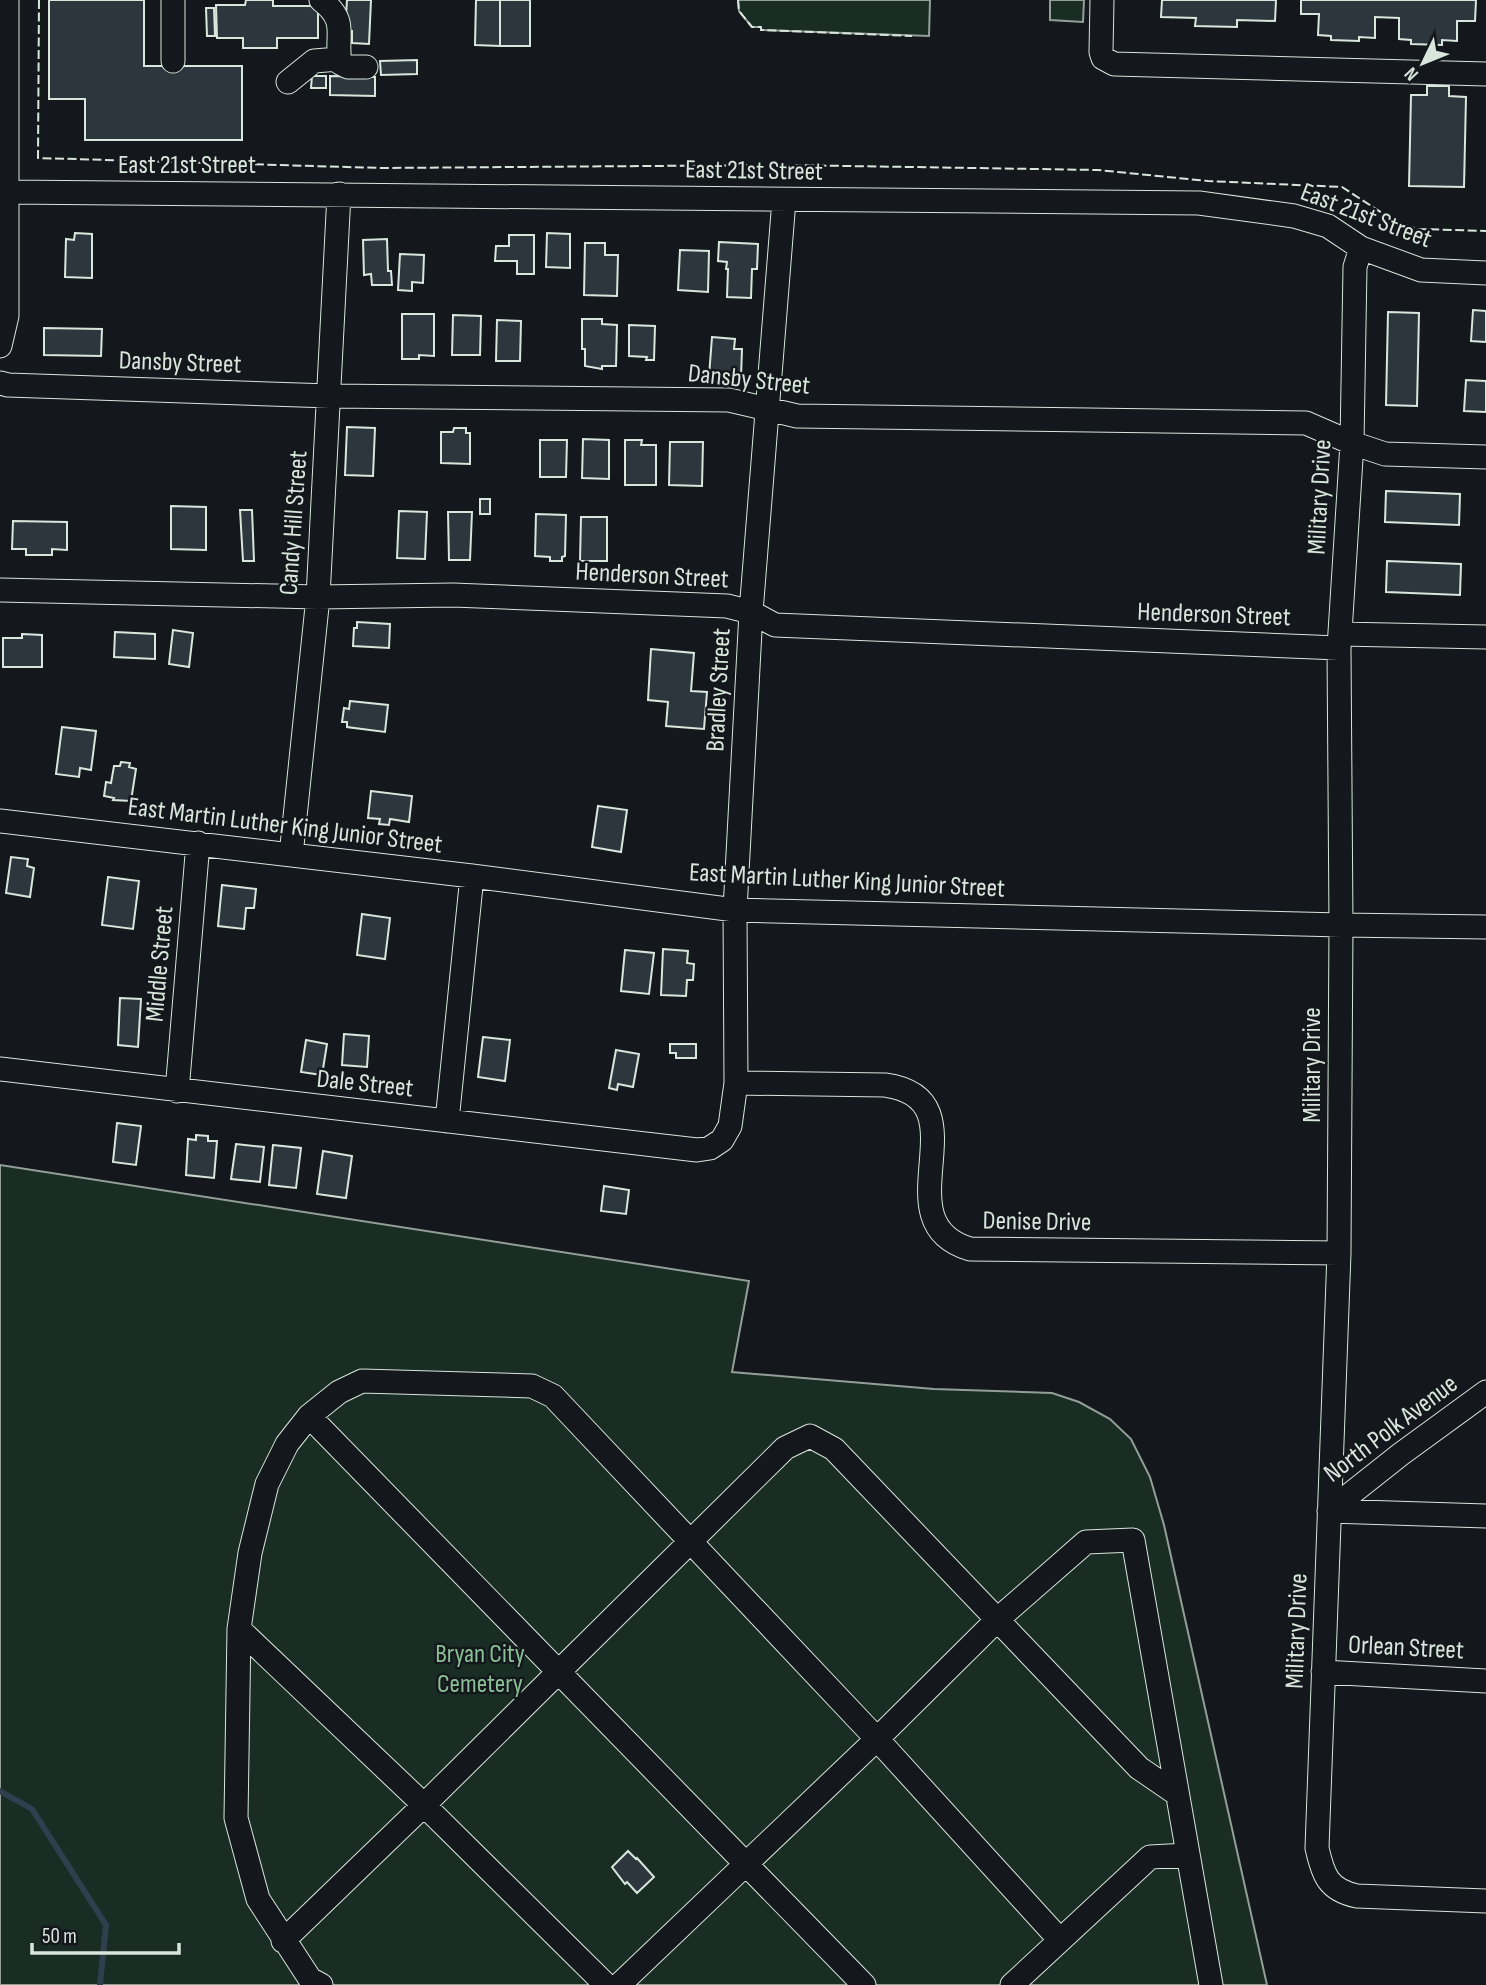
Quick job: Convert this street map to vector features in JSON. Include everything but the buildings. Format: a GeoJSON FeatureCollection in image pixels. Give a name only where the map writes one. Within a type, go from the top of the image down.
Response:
{"type":"FeatureCollection","features":[{"type":"Feature","properties":{"kind":"street"},"geometry":{"type":"LineString","coordinates":[[0,346],[7,316],[6,0]]}},
{"type":"Feature","properties":{"kind":"street"},"geometry":{"type":"LineString","coordinates":[[173,0],[173,61]]}},
{"type":"Feature","properties":{"kind":"street"},"geometry":{"type":"LineString","coordinates":[[321,0],[339,19],[339,59],[344,66],[366,67]]}},
{"type":"Feature","properties":{"kind":"street"},"geometry":{"type":"LineString","coordinates":[[1102,0],[1101,52],[1103,58],[1114,64],[1486,75]]}},
{"type":"Feature","properties":{"kind":"street"},"geometry":{"type":"LineString","coordinates":[[288,82],[314,61],[339,59]]}},
{"type":"Feature","properties":{"kind":"street","name":"East 21st Street"},"geometry":{"type":"LineString","coordinates":[[8,192],[1199,203],[1294,216],[1328,226],[1361,248],[1421,270],[1486,273]]}},
{"type":"Feature","properties":{"kind":"street","name":"Candy Hill Street"},"geometry":{"type":"LineString","coordinates":[[290,855],[318,597],[339,194]]}},
{"type":"Feature","properties":{"kind":"street","name":"Bradley Street"},"geometry":{"type":"LineString","coordinates":[[722,1140],[730,1126],[736,1083],[735,910],[751,612],[784,200]]}},
{"type":"Feature","properties":{"kind":"street","name":"Military Drive"},"geometry":{"type":"LineString","coordinates":[[1361,248],[1355,267],[1352,443],[1340,641],[1339,1253],[1317,1848],[1329,1882],[1342,1893],[1357,1896],[1486,1901]]}},
{"type":"Feature","properties":{"kind":"street","name":"Dansby Street"},"geometry":{"type":"LineString","coordinates":[[0,383],[8,386],[330,396],[729,400],[797,416],[1306,424],[1385,454],[1486,457]]}},
{"type":"Feature","properties":{"kind":"street","name":"Henderson Street"},"geometry":{"type":"LineString","coordinates":[[0,590],[318,597],[453,595],[727,606],[751,612],[775,625],[1340,641],[1486,637]]}},
{"type":"Feature","properties":{"kind":"street","name":"East Martin Luther King Junior Street"},"geometry":{"type":"LineString","coordinates":[[0,821],[472,876],[735,910],[1486,926]]}},
{"type":"Feature","properties":{"kind":"street","name":"Middle Street"},"geometry":{"type":"LineString","coordinates":[[177,1091],[198,843]]}},
{"type":"Feature","properties":{"kind":"street"},"geometry":{"type":"LineString","coordinates":[[447,1121],[472,876]]}},
{"type":"Feature","properties":{"kind":"street","name":"Dale Street"},"geometry":{"type":"LineString","coordinates":[[0,1069],[697,1150],[709,1148],[722,1140]]}},
{"type":"Feature","properties":{"kind":"street","name":"Denise Drive"},"geometry":{"type":"LineString","coordinates":[[736,1083],[885,1085],[904,1088],[915,1095],[927,1105],[930,1116],[932,1132],[929,1205],[934,1220],[947,1238],[970,1250],[1339,1253]]}},
{"type":"Feature","properties":{"kind":"street"},"geometry":{"type":"LineString","coordinates":[[321,1985],[310,1979],[258,1899],[236,1818],[239,1629],[250,1553],[267,1484],[287,1444],[309,1416],[339,1392],[362,1381],[532,1386],[553,1396],[877,1739],[1060,1940]]}},
{"type":"Feature","properties":{"kind":"street","name":"North Polk Avenue"},"geometry":{"type":"LineString","coordinates":[[1329,1511],[1486,1392]]}},
{"type":"Feature","properties":{"kind":"street"},"geometry":{"type":"LineString","coordinates":[[309,1416],[864,1985]]}},
{"type":"Feature","properties":{"kind":"street"},"geometry":{"type":"LineString","coordinates":[[283,1941],[785,1448],[810,1436],[834,1449],[1139,1768],[1177,1794]]}},
{"type":"Feature","properties":{"kind":"street"},"geometry":{"type":"LineString","coordinates":[[1329,1511],[1486,1516]]}},
{"type":"Feature","properties":{"kind":"street"},"geometry":{"type":"LineString","coordinates":[[618,1985],[877,1739],[998,1619],[1086,1542],[1133,1540],[1211,1985]]}},
{"type":"Feature","properties":{"kind":"street"},"geometry":{"type":"LineString","coordinates":[[239,1629],[424,1805],[606,1985]]}},
{"type":"Feature","properties":{"kind":"street","name":"Orlean Street"},"geometry":{"type":"LineString","coordinates":[[1323,1672],[1486,1681]]}},
{"type":"Feature","properties":{"kind":"street"},"geometry":{"type":"LineString","coordinates":[[1012,1985],[1150,1857],[1188,1855]]}},
{"type":"Feature","properties":{"kind":"green space"},"geometry":{"type":"Polygon","coordinates":[[[738,0],[930,0],[929,36],[761,30],[761,27],[752,27],[739,11],[738,0]]]}},
{"type":"Feature","properties":{"kind":"green space"},"geometry":{"type":"Polygon","coordinates":[[[1050,0],[1084,0],[1083,22],[1050,20],[1050,0]]]}},
{"type":"Feature","properties":{"kind":"green space","name":"Bryan City Cemetery"},"geometry":{"type":"Polygon","coordinates":[[[0,1165],[749,1281],[732,1372],[934,1389],[1052,1393],[1079,1402],[1110,1419],[1131,1439],[1150,1477],[1164,1525],[1267,1985],[0,1985],[0,1165]]]}},
{"type":"Feature","properties":{"kind":"waterway"},"geometry":{"type":"LineString","coordinates":[[0,1791],[32,1809],[106,1925],[100,1985]]}},
{"type":"Feature","properties":{"kind":"fence"},"geometry":{"type":"LineString","coordinates":[[39,0],[38,158],[381,168],[784,165],[1098,170],[1208,181],[1342,187],[1396,222],[1418,229],[1486,231]]}},
{"type":"Feature","properties":{"kind":"fence"},"geometry":{"type":"LineString","coordinates":[[738,0],[739,11],[752,27],[761,27],[761,30],[912,36]]}}]}
